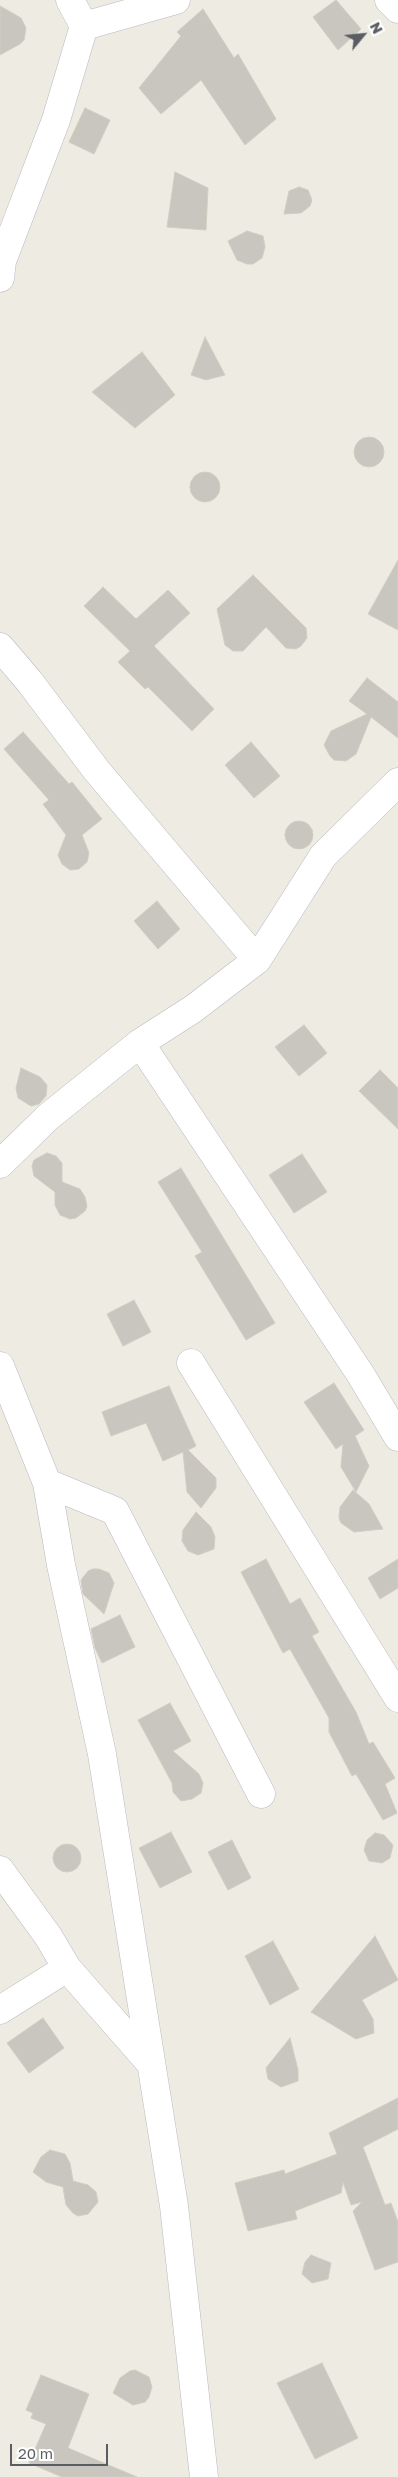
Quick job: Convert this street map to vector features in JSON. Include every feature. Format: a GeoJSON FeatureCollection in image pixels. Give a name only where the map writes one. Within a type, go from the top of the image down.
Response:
{"type":"FeatureCollection","features":[{"type":"Feature","properties":{"kind":"street"},"geometry":{"type":"LineString","coordinates":[[0,278],[2,261],[56,120],[84,26],[70,0]]}},
{"type":"Feature","properties":{"kind":"street"},"geometry":{"type":"LineString","coordinates":[[84,26],[176,0]]}},
{"type":"Feature","properties":{"kind":"street"},"geometry":{"type":"LineString","coordinates":[[389,0],[398,9]]}},
{"type":"Feature","properties":{"kind":"street"},"geometry":{"type":"LineString","coordinates":[[0,647],[29,681],[97,771],[257,960]]}},
{"type":"Feature","properties":{"kind":"street"},"geometry":{"type":"LineString","coordinates":[[0,1164],[48,1117],[140,1043],[193,1009],[257,960],[323,856],[398,782]]}},
{"type":"Feature","properties":{"kind":"street"},"geometry":{"type":"LineString","coordinates":[[140,1043],[362,1375],[398,1437]]}},
{"type":"Feature","properties":{"kind":"street"},"geometry":{"type":"LineString","coordinates":[[191,1364],[398,1698]]}},
{"type":"Feature","properties":{"kind":"street"},"geometry":{"type":"LineString","coordinates":[[0,1366],[47,1482],[61,1565],[102,1754],[174,2206],[204,2477]]}},
{"type":"Feature","properties":{"kind":"street"},"geometry":{"type":"LineString","coordinates":[[47,1482],[115,1511],[261,1794]]}},
{"type":"Feature","properties":{"kind":"street"},"geometry":{"type":"LineString","coordinates":[[0,1870],[48,1936],[67,1968],[151,2064]]}},
{"type":"Feature","properties":{"kind":"street"},"geometry":{"type":"LineString","coordinates":[[0,2010],[67,1968]]}},
{"type":"Feature","properties":{"kind":"building"},"geometry":{"type":"Polygon","coordinates":[[[336,0],[361,29],[338,50],[313,17],[336,0]]]}},
{"type":"Feature","properties":{"kind":"building"},"geometry":{"type":"Polygon","coordinates":[[[0,6],[21,18],[26,28],[24,40],[0,55],[0,6]]]}},
{"type":"Feature","properties":{"kind":"building"},"geometry":{"type":"Polygon","coordinates":[[[203,9],[234,58],[238,54],[276,119],[245,145],[201,80],[161,114],[139,88],[181,36],[177,32],[203,9]]]}},
{"type":"Feature","properties":{"kind":"building"},"geometry":{"type":"Polygon","coordinates":[[[85,108],[110,120],[94,154],[69,142],[85,108]]]}},
{"type":"Feature","properties":{"kind":"building"},"geometry":{"type":"Polygon","coordinates":[[[175,172],[208,188],[206,230],[167,227],[175,172]]]}},
{"type":"Feature","properties":{"kind":"building"},"geometry":{"type":"Polygon","coordinates":[[[299,187],[308,190],[312,200],[310,206],[301,213],[284,214],[289,191],[299,187]]]}},
{"type":"Feature","properties":{"kind":"building"},"geometry":{"type":"Polygon","coordinates":[[[247,231],[263,236],[265,247],[262,258],[253,264],[237,260],[228,241],[247,231]]]}},
{"type":"Feature","properties":{"kind":"building"},"geometry":{"type":"Polygon","coordinates":[[[205,337],[225,375],[206,380],[191,375],[205,337]]]}},
{"type":"Feature","properties":{"kind":"building"},"geometry":{"type":"Polygon","coordinates":[[[142,352],[175,395],[135,428],[92,392],[142,352]]]}},
{"type":"Feature","properties":{"kind":"building"},"geometry":{"type":"Polygon","coordinates":[[[369,437],[379,442],[384,452],[379,462],[369,467],[359,462],[354,452],[359,442],[369,437]]]}},
{"type":"Feature","properties":{"kind":"building"},"geometry":{"type":"Polygon","coordinates":[[[205,472],[216,476],[220,487],[216,498],[205,502],[194,498],[190,487],[194,476],[205,472]]]}},
{"type":"Feature","properties":{"kind":"building"},"geometry":{"type":"Polygon","coordinates":[[[398,560],[398,630],[368,614],[398,560]]]}},
{"type":"Feature","properties":{"kind":"building"},"geometry":{"type":"Polygon","coordinates":[[[253,575],[306,628],[307,638],[301,646],[296,649],[286,648],[266,627],[243,651],[233,651],[225,645],[217,609],[253,575]]]}},
{"type":"Feature","properties":{"kind":"building"},"geometry":{"type":"Polygon","coordinates":[[[103,587],[136,619],[168,590],[190,613],[154,646],[214,709],[192,731],[148,687],[145,689],[118,662],[130,651],[84,606],[103,587]]]}},
{"type":"Feature","properties":{"kind":"building"},"geometry":{"type":"Polygon","coordinates":[[[367,678],[398,702],[398,738],[371,717],[356,754],[346,761],[334,760],[324,745],[331,731],[367,714],[349,701],[367,678]]]}},
{"type":"Feature","properties":{"kind":"building"},"geometry":{"type":"Polygon","coordinates":[[[23,732],[69,784],[72,782],[102,819],[82,835],[89,853],[87,862],[79,869],[70,870],[62,864],[58,855],[66,835],[43,804],[49,800],[4,749],[23,732]]]}},
{"type":"Feature","properties":{"kind":"building"},"geometry":{"type":"Polygon","coordinates":[[[251,742],[280,776],[254,798],[225,765],[251,742]]]}},
{"type":"Feature","properties":{"kind":"building"},"geometry":{"type":"Polygon","coordinates":[[[299,821],[309,825],[313,835],[309,845],[299,849],[289,845],[285,835],[289,825],[299,821]]]}},
{"type":"Feature","properties":{"kind":"building"},"geometry":{"type":"Polygon","coordinates":[[[157,901],[180,929],[158,949],[134,921],[157,901]]]}},
{"type":"Feature","properties":{"kind":"building"},"geometry":{"type":"Polygon","coordinates":[[[304,1025],[327,1053],[299,1076],[275,1047],[304,1025]]]}},
{"type":"Feature","properties":{"kind":"building"},"geometry":{"type":"Polygon","coordinates":[[[21,1068],[40,1077],[47,1085],[46,1096],[39,1104],[31,1106],[18,1098],[16,1088],[21,1068]]]}},
{"type":"Feature","properties":{"kind":"building"},"geometry":{"type":"Polygon","coordinates":[[[380,1070],[398,1088],[398,1129],[359,1091],[380,1070]]]}},
{"type":"Feature","properties":{"kind":"building"},"geometry":{"type":"Polygon","coordinates":[[[47,1153],[56,1156],[62,1163],[62,1182],[80,1189],[85,1197],[87,1206],[85,1211],[76,1218],[70,1219],[60,1215],[55,1205],[55,1192],[34,1176],[32,1166],[34,1160],[47,1153]]]}},
{"type":"Feature","properties":{"kind":"building"},"geometry":{"type":"Polygon","coordinates":[[[302,1154],[327,1192],[294,1213],[269,1175],[302,1154]]]}},
{"type":"Feature","properties":{"kind":"building"},"geometry":{"type":"Polygon","coordinates":[[[181,1168],[275,1323],[246,1340],[195,1256],[202,1252],[158,1182],[181,1168]]]}},
{"type":"Feature","properties":{"kind":"building"},"geometry":{"type":"Polygon","coordinates":[[[134,1300],[151,1332],[123,1346],[107,1314],[134,1300]]]}},
{"type":"Feature","properties":{"kind":"building"},"geometry":{"type":"Polygon","coordinates":[[[334,1383],[364,1430],[355,1436],[369,1466],[356,1492],[341,1467],[343,1444],[336,1449],[304,1402],[334,1383]]]}},
{"type":"Feature","properties":{"kind":"building"},"geometry":{"type":"Polygon","coordinates":[[[169,1386],[196,1446],[188,1450],[216,1478],[216,1488],[201,1508],[187,1492],[183,1452],[163,1461],[146,1423],[111,1436],[102,1412],[169,1386]]]}},
{"type":"Feature","properties":{"kind":"building"},"geometry":{"type":"Polygon","coordinates":[[[353,1490],[369,1504],[383,1529],[354,1532],[341,1523],[339,1518],[340,1507],[353,1490]]]}},
{"type":"Feature","properties":{"kind":"building"},"geometry":{"type":"Polygon","coordinates":[[[196,1512],[211,1527],[215,1537],[214,1549],[198,1555],[188,1551],[182,1541],[183,1530],[196,1512]]]}},
{"type":"Feature","properties":{"kind":"building"},"geometry":{"type":"Polygon","coordinates":[[[266,1559],[290,1604],[300,1598],[319,1632],[312,1636],[356,1712],[369,1744],[373,1742],[395,1778],[385,1784],[397,1813],[383,1820],[356,1774],[352,1776],[329,1732],[329,1718],[290,1649],[283,1653],[241,1572],[266,1559]]]}},
{"type":"Feature","properties":{"kind":"building"},"geometry":{"type":"Polygon","coordinates":[[[398,1559],[398,1588],[380,1599],[368,1578],[398,1559]]]}},
{"type":"Feature","properties":{"kind":"building"},"geometry":{"type":"Polygon","coordinates":[[[93,1569],[109,1573],[114,1583],[104,1614],[83,1594],[81,1580],[88,1571],[93,1569]]]}},
{"type":"Feature","properties":{"kind":"building"},"geometry":{"type":"Polygon","coordinates":[[[120,1615],[135,1647],[102,1663],[95,1648],[91,1629],[120,1615]]]}},
{"type":"Feature","properties":{"kind":"building"},"geometry":{"type":"Polygon","coordinates":[[[170,1703],[191,1741],[173,1751],[199,1774],[203,1783],[201,1793],[192,1799],[181,1801],[173,1792],[172,1783],[138,1720],[170,1703]]]}},
{"type":"Feature","properties":{"kind":"building"},"geometry":{"type":"Polygon","coordinates":[[[171,1832],[192,1872],[160,1888],[139,1848],[171,1832]]]}},
{"type":"Feature","properties":{"kind":"building"},"geometry":{"type":"Polygon","coordinates":[[[375,1833],[384,1835],[393,1845],[390,1858],[382,1863],[369,1861],[364,1850],[367,1840],[375,1833]]]}},
{"type":"Feature","properties":{"kind":"building"},"geometry":{"type":"Polygon","coordinates":[[[232,1840],[251,1878],[228,1890],[208,1852],[232,1840]]]}},
{"type":"Feature","properties":{"kind":"building"},"geometry":{"type":"Polygon","coordinates":[[[67,1844],[77,1848],[81,1858],[77,1868],[67,1872],[57,1868],[53,1858],[57,1848],[67,1844]]]}},
{"type":"Feature","properties":{"kind":"building"},"geometry":{"type":"Polygon","coordinates":[[[375,1936],[398,1980],[362,2000],[373,2019],[374,2033],[356,2039],[311,2012],[375,1936]]]}},
{"type":"Feature","properties":{"kind":"building"},"geometry":{"type":"Polygon","coordinates":[[[273,1941],[299,1989],[270,2005],[245,1956],[273,1941]]]}},
{"type":"Feature","properties":{"kind":"building"},"geometry":{"type":"Polygon","coordinates":[[[43,2018],[64,2048],[29,2073],[7,2043],[43,2018]]]}},
{"type":"Feature","properties":{"kind":"building"},"geometry":{"type":"Polygon","coordinates":[[[290,2038],[298,2070],[298,2081],[281,2087],[268,2079],[266,2068],[290,2038]]]}},
{"type":"Feature","properties":{"kind":"building"},"geometry":{"type":"Polygon","coordinates":[[[398,2098],[398,2129],[363,2147],[385,2205],[391,2203],[398,2222],[398,2262],[375,2270],[353,2211],[362,2202],[351,2205],[343,2182],[341,2193],[295,2211],[297,2219],[248,2231],[235,2183],[284,2170],[285,2174],[337,2154],[329,2133],[398,2098]]]}},
{"type":"Feature","properties":{"kind":"building"},"geometry":{"type":"Polygon","coordinates":[[[50,2150],[65,2154],[70,2163],[73,2181],[88,2185],[96,2192],[98,2202],[88,2214],[78,2216],[73,2213],[66,2205],[63,2187],[46,2182],[33,2172],[41,2157],[50,2150]]]}},
{"type":"Feature","properties":{"kind":"building"},"geometry":{"type":"Polygon","coordinates":[[[311,2255],[331,2263],[328,2279],[312,2283],[302,2274],[305,2262],[311,2255]]]}},
{"type":"Feature","properties":{"kind":"building"},"geometry":{"type":"Polygon","coordinates":[[[322,2363],[358,2438],[315,2459],[277,2383],[322,2363]]]}},
{"type":"Feature","properties":{"kind":"building"},"geometry":{"type":"Polygon","coordinates":[[[135,2370],[149,2377],[152,2387],[149,2397],[145,2402],[133,2405],[113,2393],[120,2378],[135,2370]]]}},
{"type":"Feature","properties":{"kind":"building"},"geometry":{"type":"Polygon","coordinates":[[[41,2375],[89,2394],[68,2448],[137,2477],[62,2477],[29,2463],[46,2424],[31,2418],[33,2413],[26,2410],[41,2375]]]}}]}
